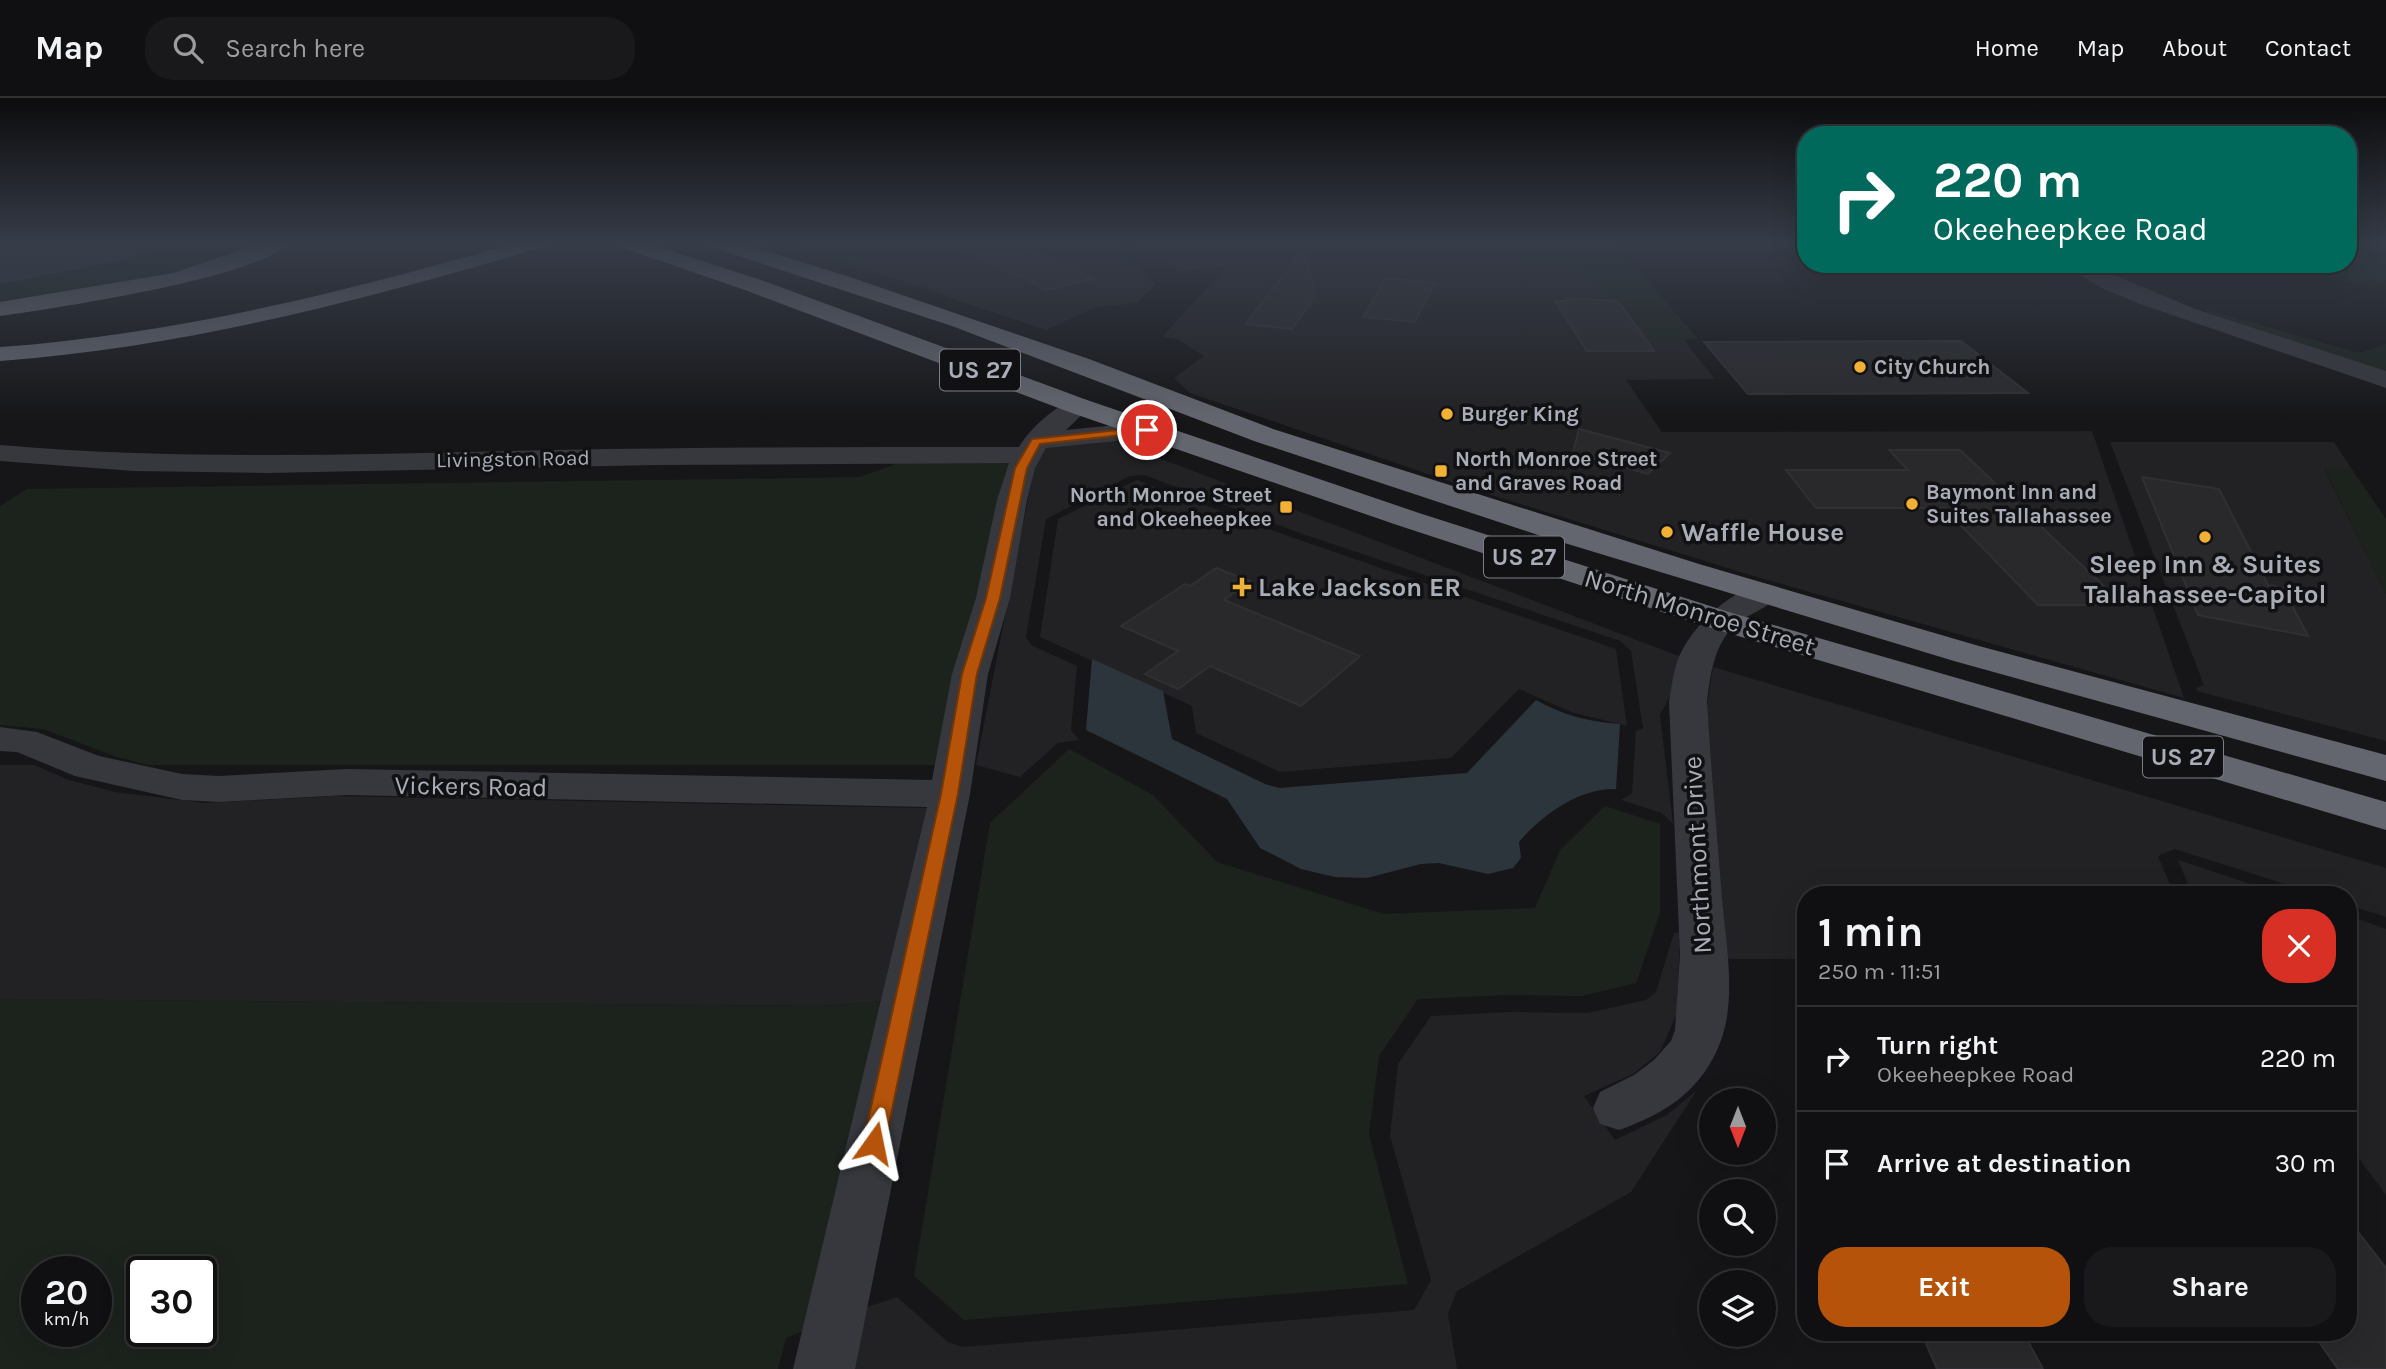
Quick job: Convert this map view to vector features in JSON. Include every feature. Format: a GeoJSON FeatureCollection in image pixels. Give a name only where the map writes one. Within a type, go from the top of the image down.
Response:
{"type":"FeatureCollection","features":[{"type":"Feature","properties":{"kind":"highway"},"geometry":{"type":"LineString","coordinates":[[0,309],[39,302]]}},
{"type":"Feature","properties":{"kind":"highway"},"geometry":{"type":"LineString","coordinates":[[0,354],[98,345],[262,318],[333,302]]}},
{"type":"Feature","properties":{"kind":"highway","name":"North Monroe Street"},"geometry":{"type":"LineString","coordinates":[[799,302],[1078,407],[1720,620],[2386,816]]}},
{"type":"Feature","properties":{"kind":"highway"},"geometry":{"type":"LineString","coordinates":[[855,302],[1068,379],[1096,384],[1128,383]]}},
{"type":"Feature","properties":{"kind":"highway","name":"North Monroe Street"},"geometry":{"type":"LineString","coordinates":[[900,302],[1128,383],[1266,436],[1503,514],[2383,778]]}},
{"type":"Feature","properties":{"kind":"highway"},"geometry":{"type":"LineString","coordinates":[[1078,407],[1122,406],[1168,418],[1266,436]]}},
{"type":"Feature","properties":{"kind":"street"},"geometry":{"type":"LineString","coordinates":[[2157,302],[2386,380]]}},
{"type":"Feature","properties":{"kind":"street"},"geometry":{"type":"LineString","coordinates":[[824,1369],[950,794],[970,674],[993,598],[1012,500],[1031,448],[1078,407]]}},
{"type":"Feature","properties":{"kind":"street","name":"Livingston Road"},"geometry":{"type":"LineString","coordinates":[[0,453],[63,460],[189,466],[590,458],[1031,448],[1147,430]]}},
{"type":"Feature","properties":{"kind":"street","name":"Northmont Drive"},"geometry":{"type":"LineString","coordinates":[[1619,1108],[1651,1094],[1681,1068],[1696,1042],[1701,1022],[1703,957],[1688,702],[1693,666],[1720,620],[1763,593]]}},
{"type":"Feature","properties":{"kind":"street","name":"Vickers Road"},"geometry":{"type":"LineString","coordinates":[[0,738],[23,740],[89,767],[182,787],[219,789],[347,782],[950,794]]}},
{"type":"Feature","properties":{"kind":"shaded area"},"geometry":{"type":"Polygon","coordinates":[[[0,302],[21,302],[0,306],[0,302]]]}},
{"type":"Feature","properties":{"kind":"shaded area"},"geometry":{"type":"Polygon","coordinates":[[[964,302],[1136,302],[1094,308],[1046,330],[964,302]]]}},
{"type":"Feature","properties":{"kind":"shaded area"},"geometry":{"type":"Polygon","coordinates":[[[1194,302],[1653,302],[1715,379],[1626,380],[1662,432],[2092,431],[2184,698],[1750,575],[1472,489],[1190,393],[1174,378],[1204,356],[1177,339],[1162,337],[1194,302]]]}},
{"type":"Feature","properties":{"kind":"shaded area"},"geometry":{"type":"Polygon","coordinates":[[[1616,302],[1666,302],[1698,339],[1655,341],[1616,302]]]}},
{"type":"Feature","properties":{"kind":"shaded area"},"geometry":{"type":"Polygon","coordinates":[[[2189,305],[2360,353],[2386,344],[2386,376],[2189,305]]]}},
{"type":"Feature","properties":{"kind":"shaded area"},"geometry":{"type":"Polygon","coordinates":[[[1109,439],[1679,656],[1671,694],[1660,715],[1673,824],[1662,813],[1621,800],[1632,793],[1636,731],[1643,728],[1631,651],[1620,641],[1297,532],[1144,475],[1130,476],[1046,519],[1026,637],[1031,645],[1077,666],[1071,730],[1079,740],[1058,743],[1020,777],[976,765],[1034,468],[1046,446],[1109,439]]]}},
{"type":"Feature","properties":{"kind":"shaded area"},"geometry":{"type":"Polygon","coordinates":[[[2110,442],[2334,442],[2351,468],[2324,469],[2386,594],[2386,741],[2197,691],[2196,688],[2204,685],[2110,442]]]}},
{"type":"Feature","properties":{"kind":"shaded area"},"geometry":{"type":"Polygon","coordinates":[[[1011,462],[937,765],[148,765],[117,757],[43,729],[0,725],[0,506],[27,489],[860,477],[899,463],[1011,462]]]}},
{"type":"Feature","properties":{"kind":"shaded area"},"geometry":{"type":"Polygon","coordinates":[[[2324,468],[2351,468],[2386,519],[2386,594],[2324,468]]]}},
{"type":"Feature","properties":{"kind":"shaded area","name":"Lake Jackson ER"},"geometry":{"type":"Polygon","coordinates":[[[1137,480],[1291,537],[1616,649],[1627,726],[1571,712],[1519,689],[1451,758],[1280,772],[1196,733],[1192,706],[1040,637],[1058,519],[1137,480]]]}},
{"type":"Feature","properties":{"kind":"shaded area"},"geometry":{"type":"Polygon","coordinates":[[[1092,659],[1163,691],[1172,739],[1265,784],[1279,788],[1467,773],[1536,700],[1576,717],[1620,724],[1616,789],[1588,793],[1550,813],[1519,842],[1521,858],[1513,868],[1488,874],[1439,863],[1421,864],[1367,878],[1335,877],[1301,869],[1260,848],[1227,799],[1086,730],[1092,659]]]}},
{"type":"Feature","properties":{"kind":"shaded area"},"geometry":{"type":"Polygon","coordinates":[[[1713,667],[2386,868],[2386,917],[2357,908],[2357,886],[2291,886],[2175,849],[2158,856],[2171,886],[1797,886],[1797,959],[1725,959],[1707,706],[1713,667]]]}},
{"type":"Feature","properties":{"kind":"shaded area"},"geometry":{"type":"Polygon","coordinates":[[[1069,749],[1153,795],[1217,862],[1384,914],[1535,908],[1560,850],[1605,806],[1660,824],[1660,913],[1636,983],[1582,996],[1508,995],[1418,999],[1379,1056],[1369,1134],[1408,1284],[964,1320],[914,1276],[990,823],[1069,749]]]}},
{"type":"Feature","properties":{"kind":"shaded area"},"geometry":{"type":"Polygon","coordinates":[[[0,765],[34,765],[69,780],[115,792],[205,803],[336,796],[928,808],[884,1001],[820,1006],[0,999],[0,765]]]}},
{"type":"Feature","properties":{"kind":"shaded area"},"geometry":{"type":"Polygon","coordinates":[[[2178,860],[2257,886],[2189,886],[2178,860]]]}},
{"type":"Feature","properties":{"kind":"shaded area"},"geometry":{"type":"Polygon","coordinates":[[[2357,919],[2386,929],[2386,1195],[2357,1156],[2357,919]]]}},
{"type":"Feature","properties":{"kind":"shaded area"},"geometry":{"type":"Polygon","coordinates":[[[1680,932],[1677,1013],[1660,1052],[1633,1074],[1584,1096],[1615,1140],[1667,1115],[1697,1090],[1631,1192],[1457,1291],[1448,1314],[1457,1369],[853,1369],[865,1308],[897,1297],[948,1342],[963,1347],[1414,1310],[1431,1280],[1390,1136],[1398,1064],[1431,1016],[1512,1012],[1588,1013],[1646,1000],[1656,992],[1674,933],[1680,932]]]}},
{"type":"Feature","properties":{"kind":"shaded area"},"geometry":{"type":"Polygon","coordinates":[[[0,999],[820,1006],[884,1001],[805,1330],[786,1338],[778,1369],[0,1369],[0,999]]]}},
{"type":"Feature","properties":{"kind":"building"},"geometry":{"type":"Polygon","coordinates":[[[1262,302],[1311,302],[1292,329],[1245,324],[1262,302]]]}},
{"type":"Feature","properties":{"kind":"building"},"geometry":{"type":"Polygon","coordinates":[[[1372,302],[1425,302],[1415,322],[1363,317],[1372,302]]]}},
{"type":"Feature","properties":{"kind":"building"},"geometry":{"type":"Polygon","coordinates":[[[1556,302],[1619,302],[1654,351],[1587,351],[1556,302]]]}},
{"type":"Feature","properties":{"kind":"building","name":"City Church"},"geometry":{"type":"Polygon","coordinates":[[[1961,341],[2028,393],[1748,394],[1704,342],[1961,341]]]}},
{"type":"Feature","properties":{"kind":"building"},"geometry":{"type":"Polygon","coordinates":[[[1579,429],[1670,453],[1648,474],[1573,453],[1579,429]]]}},
{"type":"Feature","properties":{"kind":"building"},"geometry":{"type":"Polygon","coordinates":[[[1889,450],[1960,450],[2124,605],[2038,605],[1944,508],[1816,508],[1786,470],[1908,470],[1889,450]]]}},
{"type":"Feature","properties":{"kind":"building","name":"Sleep Inn & Suites Tallahassee-Capitol"},"geometry":{"type":"Polygon","coordinates":[[[2142,477],[2219,489],[2268,585],[2283,588],[2308,636],[2198,615],[2142,477]]]}},
{"type":"Feature","properties":{"kind":"building"},"geometry":{"type":"Polygon","coordinates":[[[1216,568],[1250,581],[1224,600],[1360,656],[1301,706],[1210,666],[1178,689],[1145,674],[1178,651],[1121,626],[1185,584],[1190,586],[1216,568]]]}},
{"type":"Feature","properties":{"kind":"building"},"geometry":{"type":"Polygon","coordinates":[[[2357,1231],[2386,1268],[2386,1369],[2338,1369],[2318,1341],[2357,1341],[2357,1231]]]}},
{"type":"Feature","properties":{"kind":"building"},"geometry":{"type":"Polygon","coordinates":[[[1925,1341],[2028,1341],[2043,1369],[1937,1369],[1925,1341]]]}},
{"type":"Feature","properties":{"kind":"place","name":"City Church"},"geometry":{"type":"Point","coordinates":[1860,367]}},
{"type":"Feature","properties":{"kind":"place","name":"Burger King"},"geometry":{"type":"Point","coordinates":[1447,414]}},
{"type":"Feature","properties":{"kind":"place","name":"North Monroe Street and Graves Road"},"geometry":{"type":"Point","coordinates":[1441,471]}},
{"type":"Feature","properties":{"kind":"place","name":"Baymont Inn and Suites Tallahassee"},"geometry":{"type":"Point","coordinates":[1912,504]}},
{"type":"Feature","properties":{"kind":"place","name":"North Monroe Street and Okeeheepkee"},"geometry":{"type":"Point","coordinates":[1286,507]}},
{"type":"Feature","properties":{"kind":"place","name":"Waffle House"},"geometry":{"type":"Point","coordinates":[1667,532]}},
{"type":"Feature","properties":{"kind":"place","name":"Sleep Inn & Suites Tallahassee-Capitol"},"geometry":{"type":"Point","coordinates":[2205,537]}},
{"type":"Feature","properties":{"kind":"place","name":"Lake Jackson ER"},"geometry":{"type":"Point","coordinates":[1242,587]}},
{"type":"Feature","properties":{"kind":"route"},"geometry":{"type":"LineString","coordinates":[[874,1143],[950,794],[970,674],[993,598],[1021,468],[1036,441],[1147,430]]}}]}
